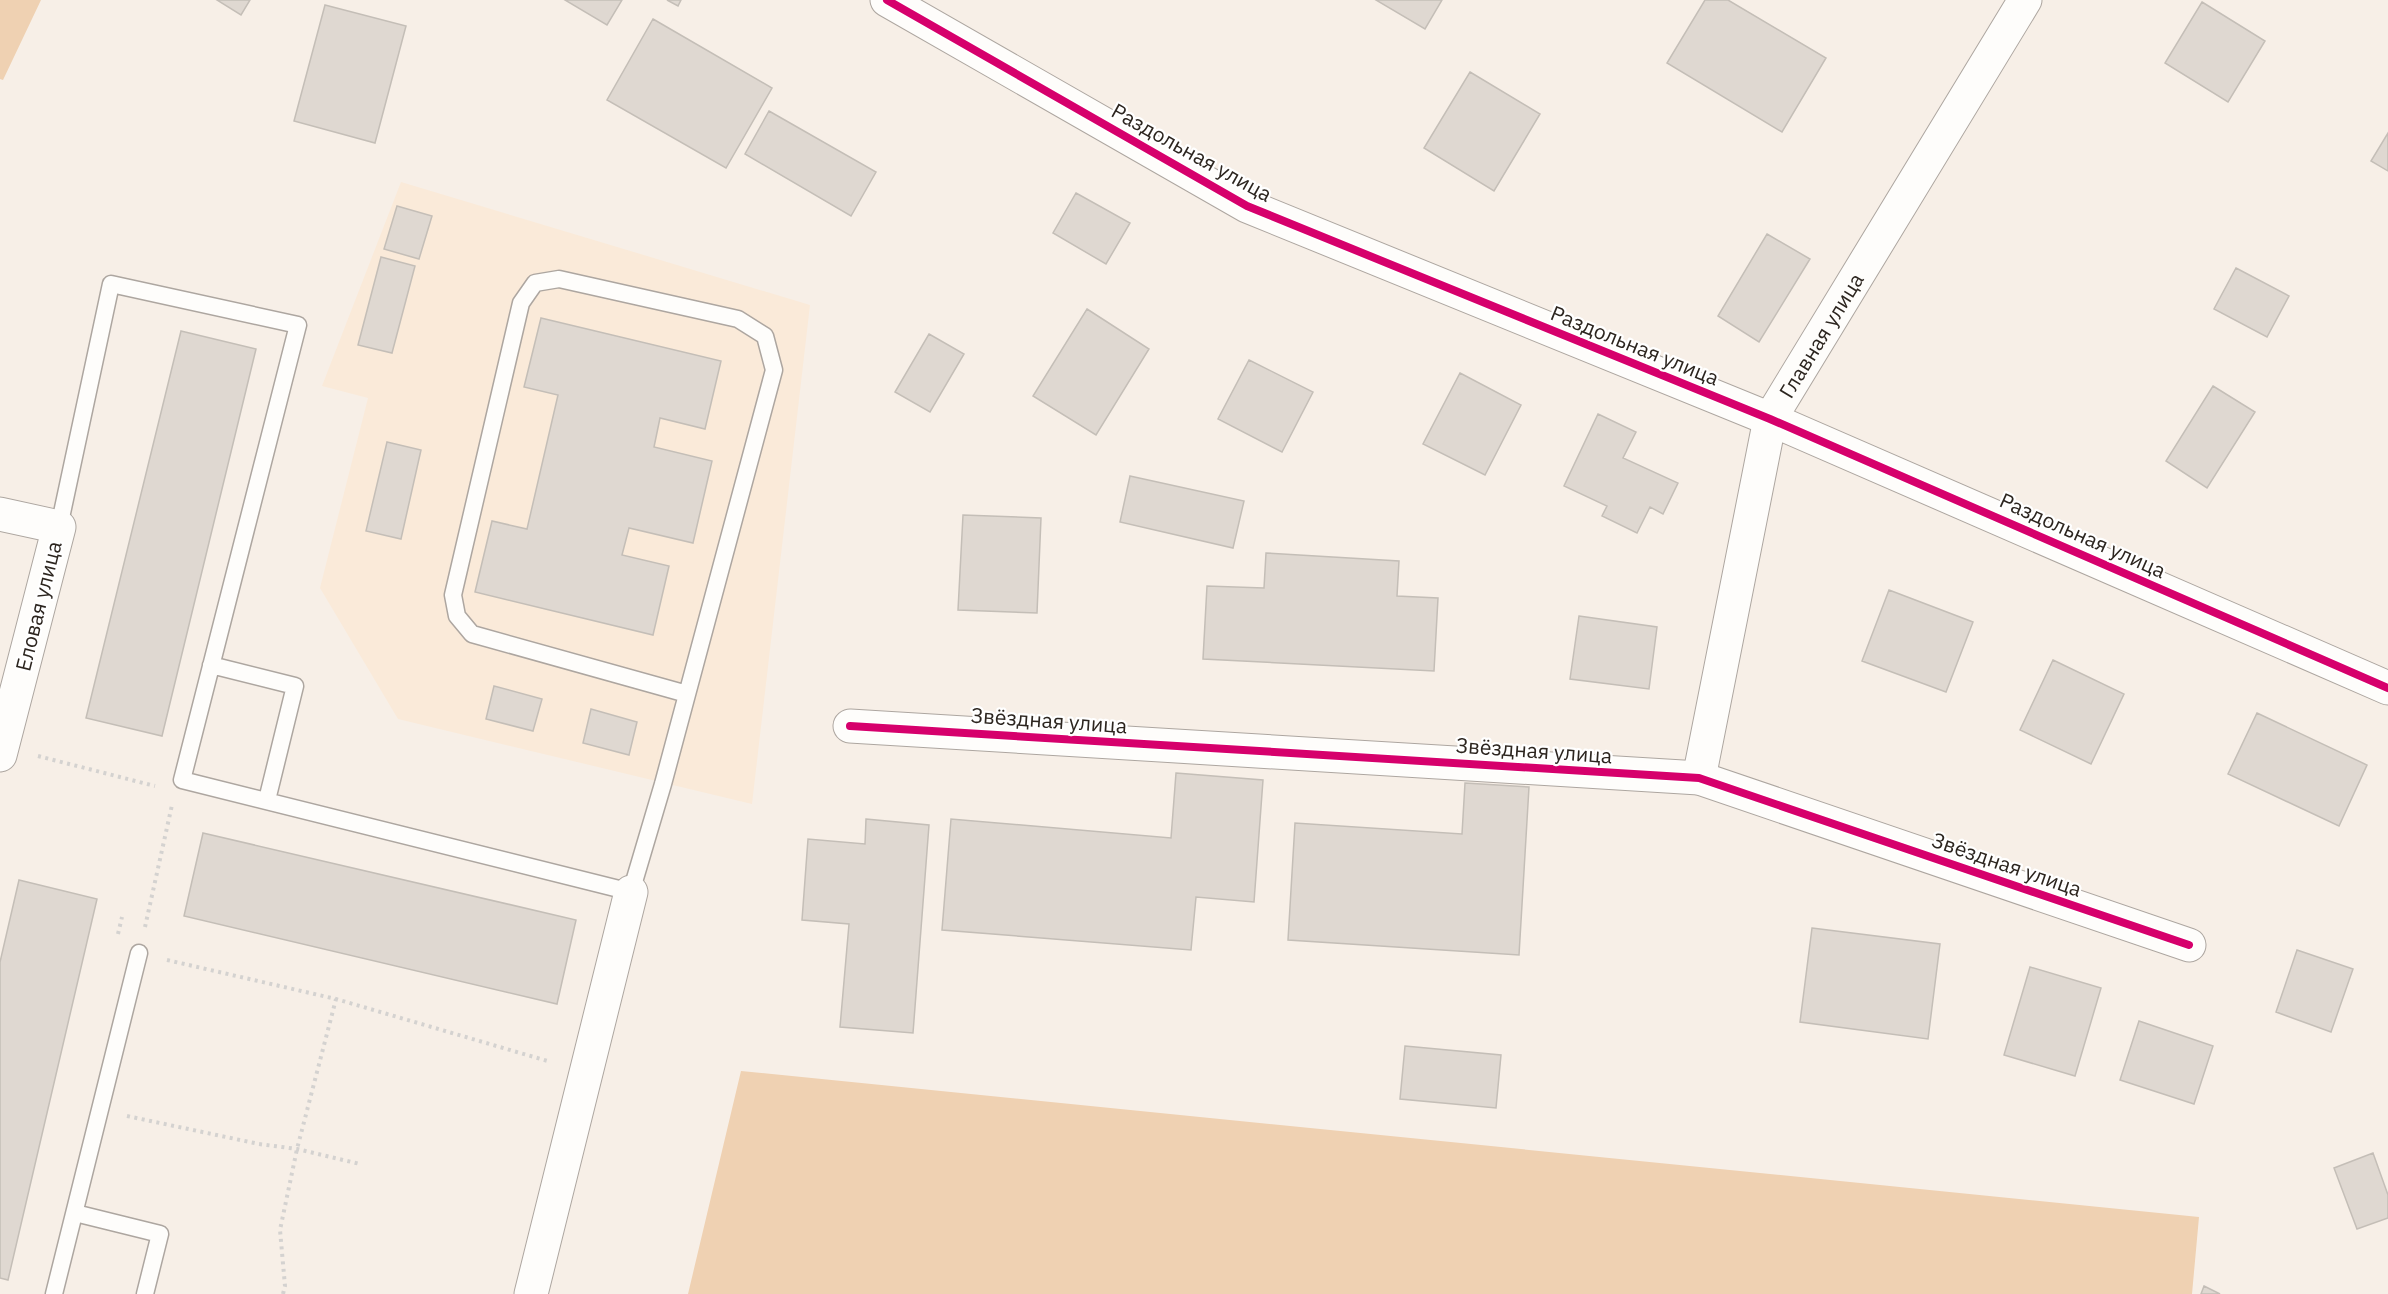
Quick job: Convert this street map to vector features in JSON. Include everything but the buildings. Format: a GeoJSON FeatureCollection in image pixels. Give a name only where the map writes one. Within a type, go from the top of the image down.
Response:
{"type":"FeatureCollection","features":[{"type":"Feature","properties":{"kind":"street","name":"Раздольная улица"},"geometry":{"type":"LineString","coordinates":[[887,0],[1247,206],[1770,419],[2388,688]]}},
{"type":"Feature","properties":{"kind":"street","name":"Главная улица"},"geometry":{"type":"LineString","coordinates":[[1700,778],[1770,419],[2025,0]]}},
{"type":"Feature","properties":{"kind":"street"},"geometry":{"type":"LineString","coordinates":[[0,514],[59,527]]}},
{"type":"Feature","properties":{"kind":"street","name":"Еловая улица"},"geometry":{"type":"LineString","coordinates":[[1,751],[59,527]]}},
{"type":"Feature","properties":{"kind":"street","name":"Звёздная улица"},"geometry":{"type":"LineString","coordinates":[[850,726],[1700,778],[2189,945]]}},
{"type":"Feature","properties":{"kind":"street"},"geometry":{"type":"LineString","coordinates":[[531,1294],[631,892]]}},
{"type":"Feature","properties":{"kind":"lane"},"geometry":{"type":"LineString","coordinates":[[59,527],[111,284],[298,325],[179,785],[267,800],[631,892],[687,694],[774,370],[765,336],[738,320],[559,279],[535,283],[521,303],[453,595],[457,616],[471,634],[687,694]]}},
{"type":"Feature","properties":{"kind":"lane"},"geometry":{"type":"LineString","coordinates":[[211,665],[295,686],[267,800]]}},
{"type":"Feature","properties":{"kind":"lane"},"geometry":{"type":"LineString","coordinates":[[54,1294],[139,953]]}},
{"type":"Feature","properties":{"kind":"lane"},"geometry":{"type":"LineString","coordinates":[[75,1213],[160,1234],[145,1294]]}},
{"type":"Feature","properties":{"kind":"path"},"geometry":{"type":"LineString","coordinates":[[1,751],[179,785],[139,953],[336,999],[585,1072]]}},
{"type":"Feature","properties":{"kind":"path"},"geometry":{"type":"LineString","coordinates":[[284,1294],[280,1230],[297,1149],[336,999]]}},
{"type":"Feature","properties":{"kind":"path"},"geometry":{"type":"LineString","coordinates":[[100,1110],[259,1144],[297,1149],[360,1164]]}},
{"type":"Feature","properties":{"kind":"shaded area"},"geometry":{"type":"Polygon","coordinates":[[[0,0],[41,0],[3,80],[0,79],[0,0]]]}},
{"type":"Feature","properties":{"kind":"shaded area"},"geometry":{"type":"Polygon","coordinates":[[[401,182],[810,305],[752,804],[398,719],[320,588],[368,398],[322,386],[401,182]]]}},
{"type":"Feature","properties":{"kind":"shaded area"},"geometry":{"type":"Polygon","coordinates":[[[741,1071],[2199,1217],[2192,1294],[688,1294],[741,1071]]]}},
{"type":"Feature","properties":{"kind":"cycle path"},"geometry":{"type":"LineString","coordinates":[[887,0],[1247,206],[1770,419],[2388,688]]}},
{"type":"Feature","properties":{"kind":"cycle path"},"geometry":{"type":"LineString","coordinates":[[850,726],[1699,778],[2189,945]]}}]}
